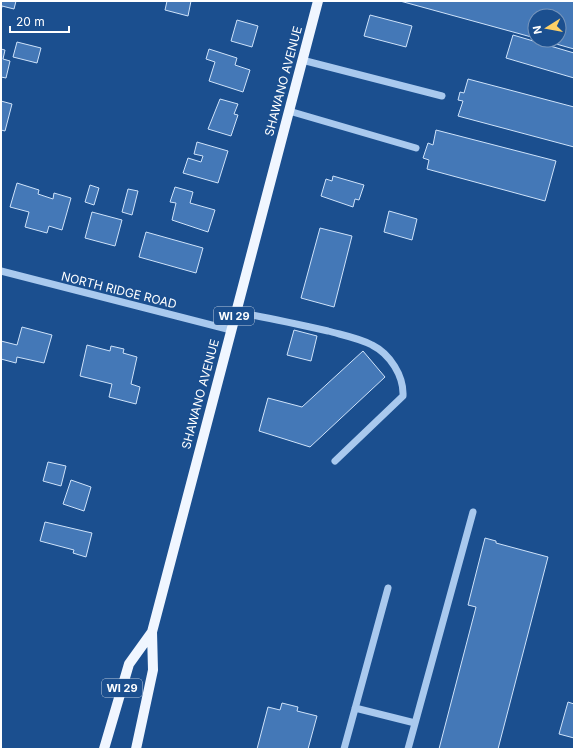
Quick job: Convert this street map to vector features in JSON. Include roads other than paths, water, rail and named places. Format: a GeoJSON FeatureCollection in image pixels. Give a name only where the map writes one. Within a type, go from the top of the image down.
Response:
{"type":"FeatureCollection","features":[{"type":"Feature","properties":{"kind":"main road","name":"SHAWANO AVENUE"},"geometry":{"type":"LineString","coordinates":[[136,749],[154,670],[152,632],[318,1]]}},
{"type":"Feature","properties":{"kind":"main road","name":"SHAWANO AVENUE"},"geometry":{"type":"LineString","coordinates":[[104,749],[129,664],[152,632]]}},
{"type":"Feature","properties":{"kind":"street"},"geometry":{"type":"LineString","coordinates":[[302,60],[442,96]]}},
{"type":"Feature","properties":{"kind":"street"},"geometry":{"type":"LineString","coordinates":[[289,111],[416,148]]}},
{"type":"Feature","properties":{"kind":"street","name":"NORTH RIDGE ROAD"},"geometry":{"type":"LineString","coordinates":[[1,271],[231,330]]}},
{"type":"Feature","properties":{"kind":"street"},"geometry":{"type":"LineString","coordinates":[[235,312],[284,321],[345,336],[372,345],[388,357],[400,376],[404,387],[403,396],[336,461]]}},
{"type":"Feature","properties":{"kind":"street"},"geometry":{"type":"LineString","coordinates":[[408,749],[473,512]]}},
{"type":"Feature","properties":{"kind":"street"},"geometry":{"type":"LineString","coordinates":[[344,749],[388,588]]}},
{"type":"Feature","properties":{"kind":"street"},"geometry":{"type":"LineString","coordinates":[[355,708],[415,724]]}}]}
